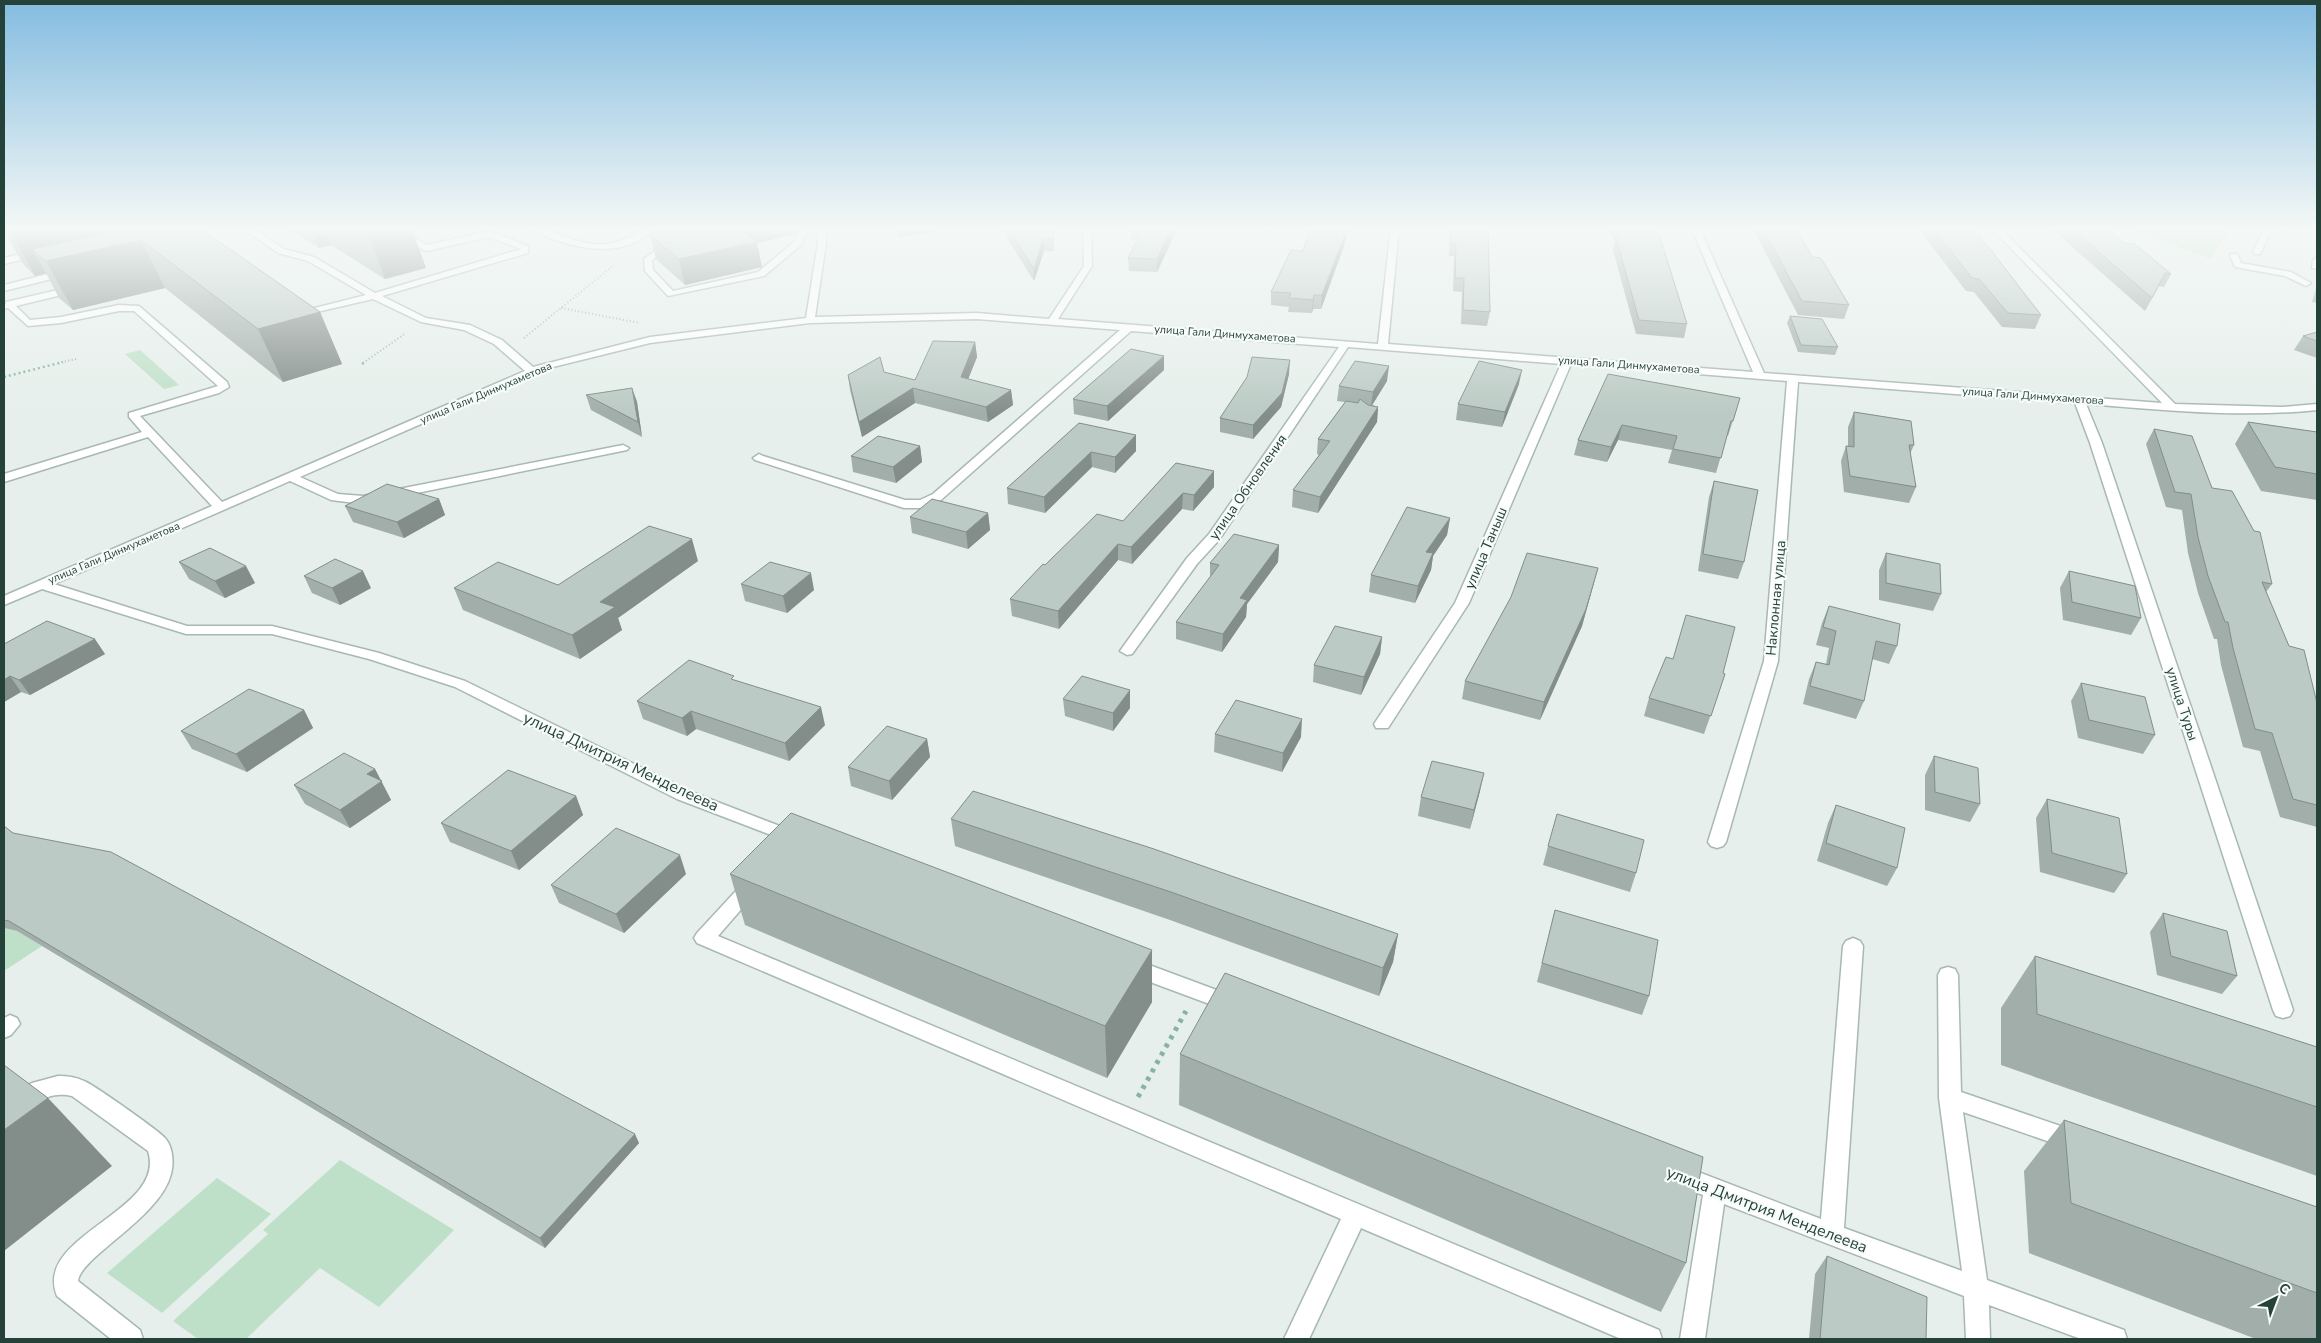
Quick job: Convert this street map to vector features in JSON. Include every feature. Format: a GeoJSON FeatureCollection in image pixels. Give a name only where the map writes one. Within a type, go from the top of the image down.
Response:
{"type":"FeatureCollection","features":[{"type":"Feature","properties":{"kind":"street"},"geometry":{"type":"LineString","coordinates":[[6,305],[70,290]]}},
{"type":"Feature","properties":{"kind":"street"},"geometry":{"type":"LineString","coordinates":[[363,290],[424,320],[467,327],[498,342],[532,372]]}},
{"type":"Feature","properties":{"kind":"street"},"geometry":{"type":"LineString","coordinates":[[288,310],[297,315],[395,290]]}},
{"type":"Feature","properties":{"kind":"street"},"geometry":{"type":"LineString","coordinates":[[667,290],[671,294],[690,290]]}},
{"type":"Feature","properties":{"kind":"street"},"geometry":{"type":"LineString","coordinates":[[810,290],[810,320]]}},
{"type":"Feature","properties":{"kind":"street"},"geometry":{"type":"LineString","coordinates":[[1052,321],[1073,290]]}},
{"type":"Feature","properties":{"kind":"street"},"geometry":{"type":"LineString","coordinates":[[1383,346],[1389,290]]}},
{"type":"Feature","properties":{"kind":"street"},"geometry":{"type":"LineString","coordinates":[[1723,290],[1760,374]]}},
{"type":"Feature","properties":{"kind":"street"},"geometry":{"type":"LineString","coordinates":[[2056,290],[2172,406]]}},
{"type":"Feature","properties":{"kind":"street"},"geometry":{"type":"LineString","coordinates":[[6,305],[28,323],[61,320],[119,308],[136,308],[223,384],[224,387],[215,391],[133,415],[220,508]]}},
{"type":"Feature","properties":{"kind":"street","name":"улица Гали Динмухаметова"},"geometry":{"type":"LineString","coordinates":[[4,601],[545,366],[650,340],[810,320],[977,316],[2172,406],[2282,410],[2317,407]]}},
{"type":"Feature","properties":{"kind":"street"},"geometry":{"type":"LineString","coordinates":[[759,458],[904,504],[922,504],[937,496],[1129,327]]}},
{"type":"Feature","properties":{"kind":"street","name":"улица Обновления"},"geometry":{"type":"LineString","coordinates":[[1127,651],[1192,561],[1214,537],[1346,344]]}},
{"type":"Feature","properties":{"kind":"street","name":"улица Таныш"},"geometry":{"type":"LineString","coordinates":[[1382,724],[1462,603],[1568,360]]}},
{"type":"Feature","properties":{"kind":"street","name":"Наклонная улица"},"geometry":{"type":"LineString","coordinates":[[1717,842],[1771,661],[1793,377]]}},
{"type":"Feature","properties":{"kind":"street","name":"улица Туры"},"geometry":{"type":"LineString","coordinates":[[2079,399],[2096,443],[2283,1010]]}},
{"type":"Feature","properties":{"kind":"street"},"geometry":{"type":"LineString","coordinates":[[4,478],[150,433]]}},
{"type":"Feature","properties":{"kind":"street"},"geometry":{"type":"LineString","coordinates":[[290,477],[335,497],[363,500],[623,448]]}},
{"type":"Feature","properties":{"kind":"street","name":"улица Дмитрия Менделеева"},"geometry":{"type":"LineString","coordinates":[[42,585],[186,630],[272,630],[374,656],[460,684],[790,850],[704,938],[1127,1117]]}},
{"type":"Feature","properties":{"kind":"street"},"geometry":{"type":"LineString","coordinates":[[1832,1235],[1853,946]]}},
{"type":"Feature","properties":{"kind":"street"},"geometry":{"type":"LineString","coordinates":[[1114,960],[1252,1012]]}},
{"type":"Feature","properties":{"kind":"street"},"geometry":{"type":"LineString","coordinates":[[1948,974],[1950,1098],[1976,1289],[1978,1339]]}},
{"type":"Feature","properties":{"kind":"street"},"geometry":{"type":"LineString","coordinates":[[4,1110],[38,1089],[66,1084],[78,1088],[118,1116],[157,1145],[164,1154],[162,1170],[156,1185],[140,1206],[80,1255],[72,1264],[65,1279],[66,1287],[130,1339]]}},
{"type":"Feature","properties":{"kind":"street"},"geometry":{"type":"LineString","coordinates":[[1950,1098],[2091,1146]]}},
{"type":"Feature","properties":{"kind":"street"},"geometry":{"type":"LineString","coordinates":[[1127,1117],[1650,1339]]}},
{"type":"Feature","properties":{"kind":"street","name":"улица Дмитрия Менделеева"},"geometry":{"type":"LineString","coordinates":[[1663,1170],[1976,1289],[2115,1339]]}},
{"type":"Feature","properties":{"kind":"street"},"geometry":{"type":"LineString","coordinates":[[1692,1339],[1715,1190]]}},
{"type":"Feature","properties":{"kind":"street"},"geometry":{"type":"LineString","coordinates":[[1296,1339],[1356,1214]]}},
{"type":"Feature","properties":{"kind":"path"},"geometry":{"type":"LineString","coordinates":[[507,350],[583,290]]}},
{"type":"Feature","properties":{"kind":"path"},"geometry":{"type":"LineString","coordinates":[[561,308],[643,323]]}},
{"type":"Feature","properties":{"kind":"path"},"geometry":{"type":"LineString","coordinates":[[362,364],[424,320]]}},
{"type":"Feature","properties":{"kind":"path"},"geometry":{"type":"LineString","coordinates":[[4,377],[76,359]]}},
{"type":"Feature","properties":{"kind":"path"},"geometry":{"type":"LineString","coordinates":[[1127,1117],[1190,1004]]}},
{"type":"Feature","properties":{"kind":"green space"},"geometry":{"type":"Polygon","coordinates":[[[140,350],[179,385],[164,389],[125,354],[140,350]]]}},
{"type":"Feature","properties":{"kind":"green space"},"geometry":{"type":"Polygon","coordinates":[[[4,928],[17,931],[42,946],[4,971],[4,928]]]}},
{"type":"Feature","properties":{"kind":"green space"},"geometry":{"type":"Polygon","coordinates":[[[340,1160],[454,1230],[379,1307],[320,1268],[246,1339],[198,1339],[173,1321],[268,1234],[263,1230],[340,1160]]]}},
{"type":"Feature","properties":{"kind":"green space"},"geometry":{"type":"Polygon","coordinates":[[[217,1178],[271,1214],[162,1313],[107,1273],[217,1178]]]}},
{"type":"Feature","properties":{"kind":"building"},"geometry":{"type":"Polygon","coordinates":[[[206,290],[288,290],[320,312],[258,329],[206,290]]]}},
{"type":"Feature","properties":{"kind":"building"},"geometry":{"type":"Polygon","coordinates":[[[1272,290],[1324,290],[1322,295],[1314,295],[1313,300],[1289,298],[1291,293],[1271,292],[1272,290]]]}},
{"type":"Feature","properties":{"kind":"building"},"geometry":{"type":"Polygon","coordinates":[[[1464,290],[1489,290],[1490,312],[1463,310],[1464,290]]]}},
{"type":"Feature","properties":{"kind":"building"},"geometry":{"type":"Polygon","coordinates":[[[1630,290],[1676,290],[1687,324],[1639,320],[1630,290]]]}},
{"type":"Feature","properties":{"kind":"building"},"geometry":{"type":"Polygon","coordinates":[[[1796,290],[1840,290],[1849,305],[1802,301],[1796,290]]]}},
{"type":"Feature","properties":{"kind":"building"},"geometry":{"type":"Polygon","coordinates":[[[1988,290],[2021,290],[2041,315],[2008,313],[1988,290]]]}},
{"type":"Feature","properties":{"kind":"building"},"geometry":{"type":"Polygon","coordinates":[[[2142,290],[2156,290],[2152,298],[2142,290]]]}},
{"type":"Feature","properties":{"kind":"building"},"geometry":{"type":"Polygon","coordinates":[[[1790,316],[1822,319],[1838,347],[1801,345],[1790,316]]]}},
{"type":"Feature","properties":{"kind":"building"},"geometry":{"type":"Polygon","coordinates":[[[2317,332],[2317,341],[2303,336],[2317,332]]]}},
{"type":"Feature","properties":{"kind":"building"},"geometry":{"type":"Polygon","coordinates":[[[933,341],[975,342],[961,377],[1011,390],[986,407],[913,388],[859,422],[848,375],[880,357],[884,372],[915,380],[933,341]]]}},
{"type":"Feature","properties":{"kind":"building"},"geometry":{"type":"Polygon","coordinates":[[[1131,349],[1164,356],[1107,406],[1073,399],[1131,349]]]}},
{"type":"Feature","properties":{"kind":"building"},"geometry":{"type":"Polygon","coordinates":[[[1252,357],[1290,360],[1282,393],[1253,425],[1220,418],[1247,377],[1252,357]]]}},
{"type":"Feature","properties":{"kind":"building"},"geometry":{"type":"Polygon","coordinates":[[[1355,361],[1389,366],[1373,392],[1339,386],[1355,361]]]}},
{"type":"Feature","properties":{"kind":"building"},"geometry":{"type":"Polygon","coordinates":[[[1479,361],[1522,370],[1505,412],[1458,404],[1479,361]]]}},
{"type":"Feature","properties":{"kind":"building"},"geometry":{"type":"Polygon","coordinates":[[[1608,374],[1740,398],[1733,421],[1731,421],[1721,458],[1673,449],[1677,436],[1622,425],[1611,447],[1578,440],[1608,374]]]}},
{"type":"Feature","properties":{"kind":"building"},"geometry":{"type":"Polygon","coordinates":[[[632,388],[638,422],[586,395],[632,388]]]}},
{"type":"Feature","properties":{"kind":"building"},"geometry":{"type":"Polygon","coordinates":[[[1360,399],[1368,405],[1378,407],[1320,497],[1293,490],[1330,441],[1318,439],[1346,401],[1358,403],[1360,399]]]}},
{"type":"Feature","properties":{"kind":"building"},"geometry":{"type":"Polygon","coordinates":[[[1854,412],[1911,421],[1914,445],[1909,445],[1916,487],[1850,476],[1846,446],[1854,447],[1854,412]]]}},
{"type":"Feature","properties":{"kind":"building"},"geometry":{"type":"Polygon","coordinates":[[[2248,422],[2317,432],[2317,474],[2275,467],[2248,422]]]}},
{"type":"Feature","properties":{"kind":"building"},"geometry":{"type":"Polygon","coordinates":[[[1079,423],[1136,435],[1115,457],[1091,452],[1044,497],[1007,488],[1079,423]]]}},
{"type":"Feature","properties":{"kind":"building"},"geometry":{"type":"Polygon","coordinates":[[[2154,429],[2192,436],[2212,488],[2232,491],[2254,531],[2260,532],[2272,584],[2262,582],[2289,646],[2304,650],[2317,703],[2317,805],[2293,799],[2272,733],[2255,729],[2233,648],[2228,622],[2225,622],[2208,576],[2198,537],[2191,494],[2175,492],[2154,429]]]}},
{"type":"Feature","properties":{"kind":"building"},"geometry":{"type":"Polygon","coordinates":[[[878,436],[920,446],[893,467],[851,456],[878,436]]]}},
{"type":"Feature","properties":{"kind":"building"},"geometry":{"type":"Polygon","coordinates":[[[1176,463],[1214,471],[1194,495],[1183,493],[1131,547],[1118,544],[1058,611],[1010,599],[1043,564],[1045,565],[1097,514],[1123,521],[1176,463]]]}},
{"type":"Feature","properties":{"kind":"building"},"geometry":{"type":"Polygon","coordinates":[[[1714,481],[1758,490],[1744,562],[1703,554],[1714,481]]]}},
{"type":"Feature","properties":{"kind":"building"},"geometry":{"type":"Polygon","coordinates":[[[387,484],[439,499],[397,522],[345,506],[387,484]]]}},
{"type":"Feature","properties":{"kind":"building"},"geometry":{"type":"Polygon","coordinates":[[[932,499],[988,513],[966,532],[910,517],[932,499]]]}},
{"type":"Feature","properties":{"kind":"building"},"geometry":{"type":"Polygon","coordinates":[[[1407,507],[1450,518],[1426,552],[1433,553],[1418,586],[1371,575],[1407,507]]]}},
{"type":"Feature","properties":{"kind":"building"},"geometry":{"type":"Polygon","coordinates":[[[649,526],[692,539],[600,602],[615,607],[572,635],[454,588],[498,562],[558,585],[649,526]]]}},
{"type":"Feature","properties":{"kind":"building"},"geometry":{"type":"Polygon","coordinates":[[[1234,534],[1279,545],[1240,598],[1247,600],[1223,634],[1176,622],[1219,565],[1210,563],[1234,534]]]}},
{"type":"Feature","properties":{"kind":"building"},"geometry":{"type":"Polygon","coordinates":[[[210,548],[246,566],[215,581],[179,562],[210,548]]]}},
{"type":"Feature","properties":{"kind":"building"},"geometry":{"type":"Polygon","coordinates":[[[1527,553],[1598,568],[1586,609],[1544,702],[1465,681],[1511,597],[1527,553]]]}},
{"type":"Feature","properties":{"kind":"building"},"geometry":{"type":"Polygon","coordinates":[[[1886,553],[1940,564],[1941,594],[1886,583],[1886,553]]]}},
{"type":"Feature","properties":{"kind":"building"},"geometry":{"type":"Polygon","coordinates":[[[335,559],[363,571],[332,588],[304,576],[335,559]]]}},
{"type":"Feature","properties":{"kind":"building"},"geometry":{"type":"Polygon","coordinates":[[[770,562],[811,573],[783,596],[741,584],[770,562]]]}},
{"type":"Feature","properties":{"kind":"building"},"geometry":{"type":"Polygon","coordinates":[[[2069,571],[2135,586],[2141,618],[2072,602],[2069,571]]]}},
{"type":"Feature","properties":{"kind":"building"},"geometry":{"type":"Polygon","coordinates":[[[1829,606],[1900,624],[1897,646],[1876,641],[1864,701],[1810,686],[1816,662],[1829,665],[1836,631],[1823,627],[1829,606]]]}},
{"type":"Feature","properties":{"kind":"building"},"geometry":{"type":"Polygon","coordinates":[[[1686,615],[1735,627],[1723,673],[1725,674],[1711,716],[1649,698],[1666,657],[1673,659],[1686,615]]]}},
{"type":"Feature","properties":{"kind":"building"},"geometry":{"type":"Polygon","coordinates":[[[47,621],[95,639],[19,680],[10,676],[4,680],[4,644],[47,621]]]}},
{"type":"Feature","properties":{"kind":"building"},"geometry":{"type":"Polygon","coordinates":[[[1335,626],[1382,637],[1364,677],[1314,665],[1335,626]]]}},
{"type":"Feature","properties":{"kind":"building"},"geometry":{"type":"Polygon","coordinates":[[[689,660],[734,676],[731,679],[821,707],[785,743],[691,711],[682,718],[637,701],[689,660]]]}},
{"type":"Feature","properties":{"kind":"building"},"geometry":{"type":"Polygon","coordinates":[[[1082,676],[1130,690],[1113,713],[1063,699],[1082,676]]]}},
{"type":"Feature","properties":{"kind":"building"},"geometry":{"type":"Polygon","coordinates":[[[2081,683],[2145,697],[2155,735],[2089,720],[2081,683]]]}},
{"type":"Feature","properties":{"kind":"building"},"geometry":{"type":"Polygon","coordinates":[[[249,689],[304,710],[236,754],[181,731],[249,689]]]}},
{"type":"Feature","properties":{"kind":"building"},"geometry":{"type":"Polygon","coordinates":[[[1236,700],[1302,719],[1283,753],[1215,734],[1236,700]]]}},
{"type":"Feature","properties":{"kind":"building"},"geometry":{"type":"Polygon","coordinates":[[[887,726],[927,739],[889,781],[848,767],[887,726]]]}},
{"type":"Feature","properties":{"kind":"building"},"geometry":{"type":"Polygon","coordinates":[[[344,753],[375,769],[367,774],[382,781],[340,810],[294,785],[344,753]]]}},
{"type":"Feature","properties":{"kind":"building"},"geometry":{"type":"Polygon","coordinates":[[[1934,756],[1978,768],[1980,804],[1935,792],[1934,756]]]}},
{"type":"Feature","properties":{"kind":"building"},"geometry":{"type":"Polygon","coordinates":[[[1432,761],[1484,773],[1474,810],[1421,797],[1432,761]]]}},
{"type":"Feature","properties":{"kind":"building"},"geometry":{"type":"Polygon","coordinates":[[[508,770],[576,796],[511,851],[441,823],[508,770]]]}},
{"type":"Feature","properties":{"kind":"building"},"geometry":{"type":"Polygon","coordinates":[[[973,791],[1151,848],[1398,934],[1383,968],[1171,892],[951,819],[973,791]]]}},
{"type":"Feature","properties":{"kind":"building"},"geometry":{"type":"Polygon","coordinates":[[[2047,799],[2119,818],[2127,874],[2052,853],[2047,799]]]}},
{"type":"Feature","properties":{"kind":"building"},"geometry":{"type":"Polygon","coordinates":[[[1836,805],[1905,828],[1897,868],[1826,843],[1836,805]]]}},
{"type":"Feature","properties":{"kind":"building"},"geometry":{"type":"Polygon","coordinates":[[[791,813],[1152,950],[1105,1026],[730,874],[791,813]]]}},
{"type":"Feature","properties":{"kind":"building"},"geometry":{"type":"Polygon","coordinates":[[[1557,814],[1644,840],[1636,873],[1548,846],[1557,814]]]}},
{"type":"Feature","properties":{"kind":"building"},"geometry":{"type":"Polygon","coordinates":[[[4,826],[13,833],[111,852],[635,1134],[540,1238],[9,921],[4,920],[4,826]]]}},
{"type":"Feature","properties":{"kind":"building"},"geometry":{"type":"Polygon","coordinates":[[[616,828],[680,855],[616,914],[551,885],[616,828]]]}},
{"type":"Feature","properties":{"kind":"building"},"geometry":{"type":"Polygon","coordinates":[[[1555,910],[1658,940],[1649,996],[1542,963],[1555,910]]]}},
{"type":"Feature","properties":{"kind":"building"},"geometry":{"type":"Polygon","coordinates":[[[2163,913],[2227,931],[2237,976],[2171,956],[2163,913]]]}},
{"type":"Feature","properties":{"kind":"building"},"geometry":{"type":"Polygon","coordinates":[[[2035,956],[2317,1047],[2317,1107],[2037,1014],[2035,956]]]}},
{"type":"Feature","properties":{"kind":"building"},"geometry":{"type":"Polygon","coordinates":[[[1225,973],[1703,1157],[1686,1263],[1180,1054],[1225,973]]]}},
{"type":"Feature","properties":{"kind":"building"},"geometry":{"type":"Polygon","coordinates":[[[4,1065],[48,1098],[4,1130],[4,1065]]]}},
{"type":"Feature","properties":{"kind":"building"},"geometry":{"type":"Polygon","coordinates":[[[2064,1120],[2317,1207],[2317,1293],[2071,1203],[2064,1120]]]}},
{"type":"Feature","properties":{"kind":"building"},"geometry":{"type":"Polygon","coordinates":[[[1827,1256],[1927,1297],[1926,1339],[1820,1339],[1827,1256]]]}}]}
